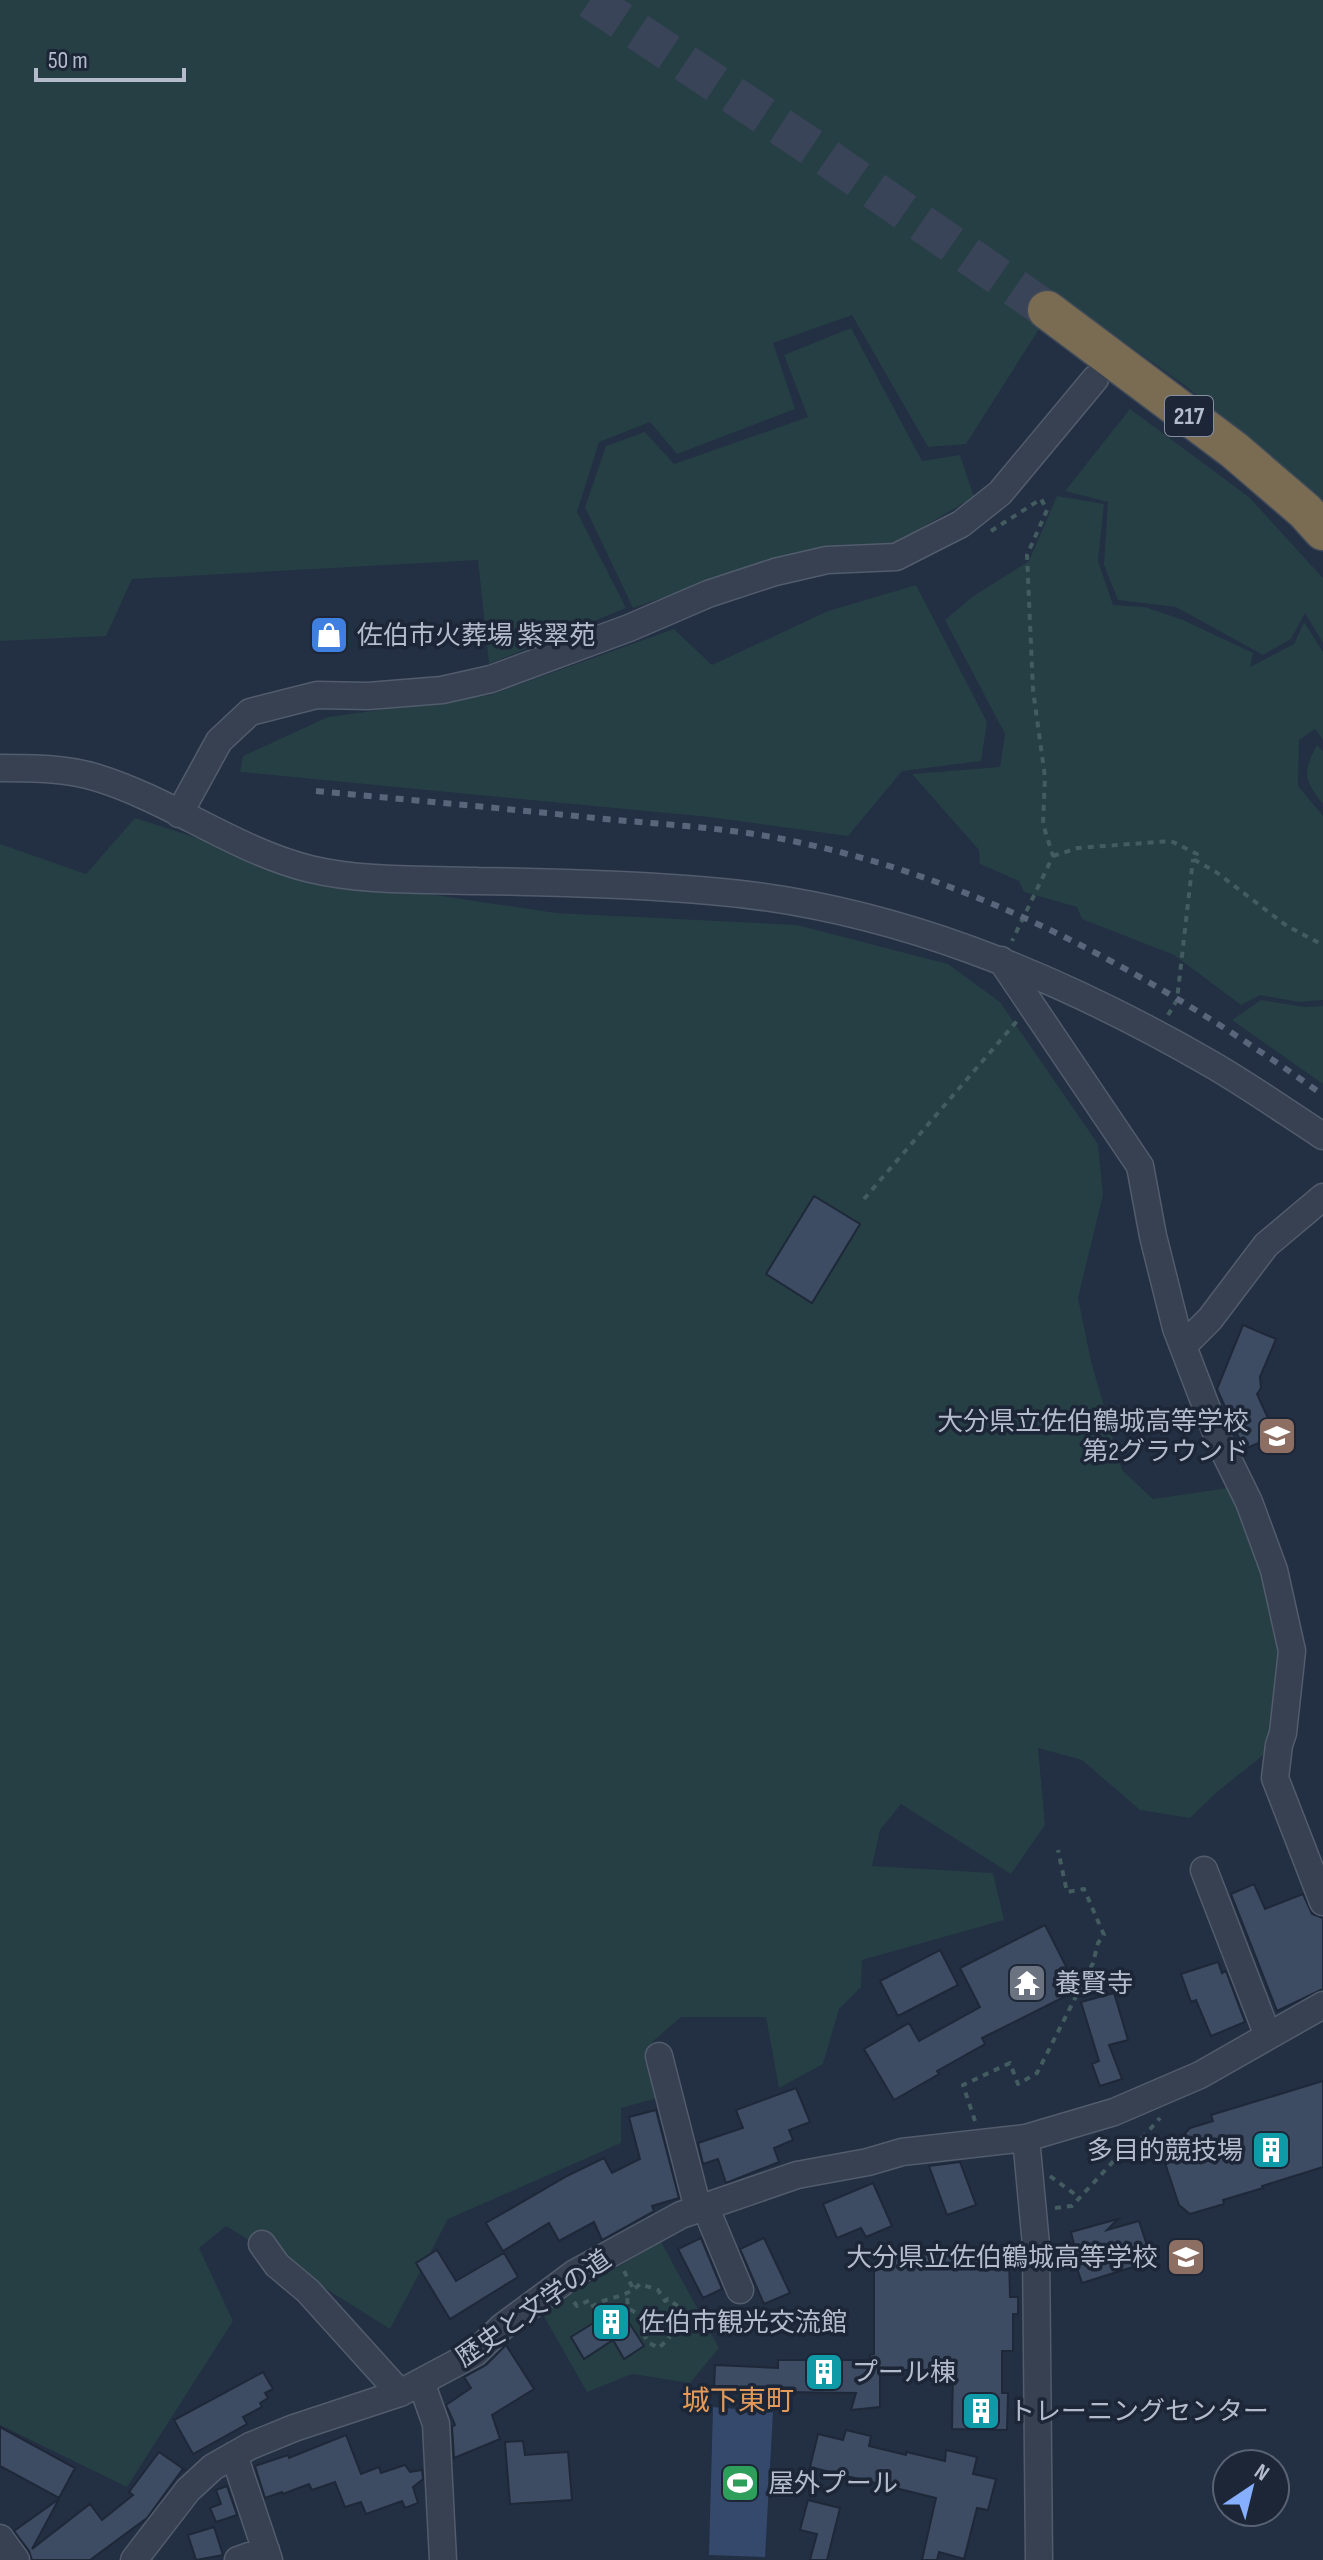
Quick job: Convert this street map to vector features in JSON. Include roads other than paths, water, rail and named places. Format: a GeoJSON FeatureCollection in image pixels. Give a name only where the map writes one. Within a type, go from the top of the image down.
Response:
{"type":"FeatureCollection","features":[{"type":"Feature","properties":{"kind":"highway","name":"217"},"geometry":{"type":"LineString","coordinates":[[1047,310],[1234,450],[1305,511],[1323,531]]}},
{"type":"Feature","properties":{"kind":"street"},"geometry":{"type":"LineString","coordinates":[[179,814],[219,741],[250,712],[317,695],[368,696],[442,690],[491,679],[629,628],[708,594],[775,572],[827,560],[896,557],[961,524],[1000,493],[1095,379]]}},
{"type":"Feature","properties":{"kind":"street"},"geometry":{"type":"LineString","coordinates":[[0,768],[44,768],[95,777],[252,850],[310,869],[367,878],[695,890],[791,900],[863,917],[1001,960],[1105,1006],[1213,1065],[1323,1136]]}},
{"type":"Feature","properties":{"kind":"street"},"geometry":{"type":"LineString","coordinates":[[1001,960],[1026,1011],[1140,1166],[1176,1328],[1274,1570],[1292,1651],[1275,1778],[1323,1902]]}},
{"type":"Feature","properties":{"kind":"street"},"geometry":{"type":"LineString","coordinates":[[1183,1346],[1210,1319],[1266,1245],[1323,1197]]}},
{"type":"Feature","properties":{"kind":"street"},"geometry":{"type":"LineString","coordinates":[[1204,1870],[1268,2036]]}},
{"type":"Feature","properties":{"kind":"street","name":"歴史と文学の道"},"geometry":{"type":"LineString","coordinates":[[142,2557],[188,2490],[213,2467],[294,2428],[410,2387],[475,2353],[502,2327],[561,2283],[681,2215],[797,2175],[868,2162],[902,2152],[1026,2138],[1114,2112],[1200,2075],[1323,2005]]}},
{"type":"Feature","properties":{"kind":"street"},"geometry":{"type":"LineString","coordinates":[[659,2056],[702,2208],[740,2290]]}},
{"type":"Feature","properties":{"kind":"street"},"geometry":{"type":"LineString","coordinates":[[1026,2138],[1036,2245],[1039,2560]]}},
{"type":"Feature","properties":{"kind":"street"},"geometry":{"type":"LineString","coordinates":[[262,2244],[277,2265],[410,2387],[436,2424],[443,2560]]}},
{"type":"Feature","properties":{"kind":"street"},"geometry":{"type":"LineString","coordinates":[[234,2455],[268,2555],[238,2560]]}},
{"type":"Feature","properties":{"kind":"street"},"geometry":{"type":"LineString","coordinates":[[0,2538],[16,2560]]}},
{"type":"Feature","properties":{"kind":"water","name":"屋外プール"},"geometry":{"type":"Polygon","coordinates":[[[713,2407],[773,2412],[765,2557],[709,2555],[713,2407]]]}},
{"type":"Feature","properties":{"kind":"tunnel"},"geometry":{"type":"LineString","coordinates":[[590,0],[813,148],[1047,310]]}},
{"type":"Feature","properties":{"kind":"railway"},"geometry":{"type":"LineString","coordinates":[[316,791],[725,830],[797,842],[868,860],[938,883],[1073,941],[1201,1013],[1323,1095]]}},
{"type":"Feature","properties":{"kind":"place","name":"佐伯市火葬場 紫翠苑"},"geometry":{"type":"Point","coordinates":[329,635]}},
{"type":"Feature","properties":{"kind":"place","name":"大分県立佐伯鶴城高等学校 第2グラウンド"},"geometry":{"type":"Point","coordinates":[1277,1436]}},
{"type":"Feature","properties":{"kind":"place","name":"養賢寺"},"geometry":{"type":"Point","coordinates":[1027,1983]}},
{"type":"Feature","properties":{"kind":"place","name":"多目的競技場"},"geometry":{"type":"Point","coordinates":[1271,2150]}},
{"type":"Feature","properties":{"kind":"place","name":"大分県立佐伯鶴城高等学校"},"geometry":{"type":"Point","coordinates":[1186,2257]}},
{"type":"Feature","properties":{"kind":"place","name":"佐伯市観光交流館"},"geometry":{"type":"Point","coordinates":[611,2322]}},
{"type":"Feature","properties":{"kind":"place","name":"プール棟"},"geometry":{"type":"Point","coordinates":[824,2372]}},
{"type":"Feature","properties":{"kind":"place","name":"トレーニングセンター"},"geometry":{"type":"Point","coordinates":[981,2411]}},
{"type":"Feature","properties":{"kind":"place","name":"屋外プール"},"geometry":{"type":"Point","coordinates":[740,2483]}},
{"type":"Feature","properties":{"kind":"district","name":"城下東町"},"geometry":{"type":"Point","coordinates":[738,2400]}}]}
